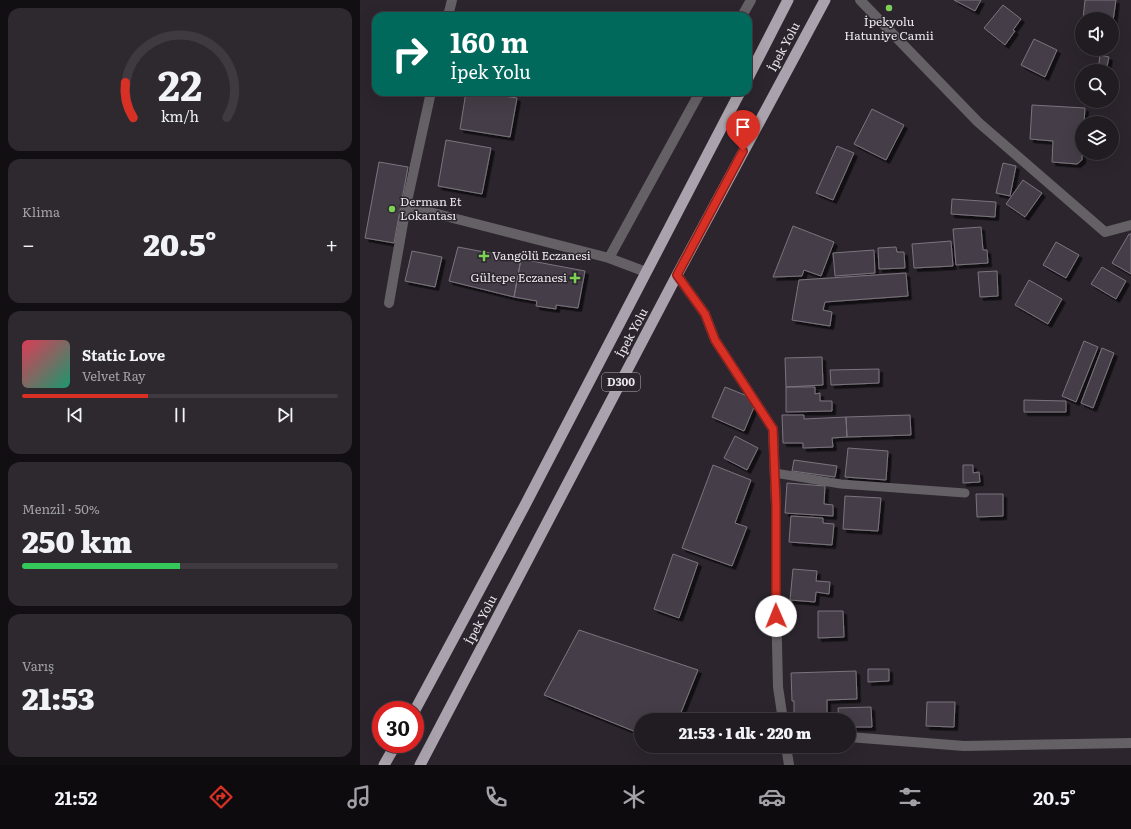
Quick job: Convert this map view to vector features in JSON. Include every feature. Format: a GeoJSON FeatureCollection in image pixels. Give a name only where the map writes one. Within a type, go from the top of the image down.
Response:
{"type":"FeatureCollection","features":[{"type":"Feature","properties":{"kind":"highway","name":"İpek Yolu"},"geometry":{"type":"LineString","coordinates":[[752,70],[788,0]]}},
{"type":"Feature","properties":{"kind":"highway","name":"İpek Yolu"},"geometry":{"type":"LineString","coordinates":[[420,765],[677,275],[825,0]]}},
{"type":"Feature","properties":{"kind":"highway","name":"İpek Yolu"},"geometry":{"type":"LineString","coordinates":[[420,701],[527,500],[738,96]]}},
{"type":"Feature","properties":{"kind":"highway"},"geometry":{"type":"LineString","coordinates":[[384,765],[391,753]]}},
{"type":"Feature","properties":{"kind":"street"},"geometry":{"type":"LineString","coordinates":[[449,12],[452,0]]}},
{"type":"Feature","properties":{"kind":"street"},"geometry":{"type":"LineString","coordinates":[[744,12],[751,0]]}},
{"type":"Feature","properties":{"kind":"street"},"geometry":{"type":"LineString","coordinates":[[860,0],[978,122],[1105,232],[1131,225]]}},
{"type":"Feature","properties":{"kind":"street"},"geometry":{"type":"LineString","coordinates":[[389,303],[406,206],[430,96]]}},
{"type":"Feature","properties":{"kind":"street"},"geometry":{"type":"LineString","coordinates":[[609,258],[698,96]]}},
{"type":"Feature","properties":{"kind":"street"},"geometry":{"type":"LineString","coordinates":[[406,206],[609,258],[646,272]]}},
{"type":"Feature","properties":{"kind":"street"},"geometry":{"type":"LineString","coordinates":[[677,275],[705,314],[715,340],[773,429],[776,506],[778,687],[782,713]]}},
{"type":"Feature","properties":{"kind":"street"},"geometry":{"type":"LineString","coordinates":[[856,738],[964,746],[1131,743]]}},
{"type":"Feature","properties":{"kind":"street"},"geometry":{"type":"LineString","coordinates":[[787,753],[789,765]]}},
{"type":"Feature","properties":{"kind":"lane"},"geometry":{"type":"LineString","coordinates":[[775,473],[841,484],[965,493]]}},
{"type":"Feature","properties":{"kind":"building"},"geometry":{"type":"Polygon","coordinates":[[[954,0],[981,0],[975,11],[954,0]]]}},
{"type":"Feature","properties":{"kind":"building"},"geometry":{"type":"Polygon","coordinates":[[[1085,0],[1116,0],[1114,12],[1084,12],[1085,0]]]}},
{"type":"Feature","properties":{"kind":"building"},"geometry":{"type":"Polygon","coordinates":[[[1003,5],[1021,19],[1005,45],[984,28],[1003,5]]]}},
{"type":"Feature","properties":{"kind":"building"},"geometry":{"type":"Polygon","coordinates":[[[1034,39],[1057,50],[1045,77],[1021,65],[1034,39]]]}},
{"type":"Feature","properties":{"kind":"building"},"geometry":{"type":"Polygon","coordinates":[[[1100,56],[1109,57],[1108,64],[1099,64],[1100,56]]]}},
{"type":"Feature","properties":{"kind":"building"},"geometry":{"type":"Polygon","coordinates":[[[465,96],[504,96],[517,98],[510,137],[460,129],[465,96]]]}},
{"type":"Feature","properties":{"kind":"building"},"geometry":{"type":"Polygon","coordinates":[[[1032,105],[1085,108],[1084,116],[1075,116],[1075,160],[1082,160],[1077,164],[1052,162],[1053,141],[1030,139],[1032,105]]]}},
{"type":"Feature","properties":{"kind":"building"},"geometry":{"type":"Polygon","coordinates":[[[872,109],[904,125],[886,160],[854,144],[872,109]]]}},
{"type":"Feature","properties":{"kind":"building"},"geometry":{"type":"Polygon","coordinates":[[[446,140],[491,148],[482,194],[438,186],[446,140]]]}},
{"type":"Feature","properties":{"kind":"building"},"geometry":{"type":"Polygon","coordinates":[[[837,146],[854,153],[833,200],[816,193],[837,146]]]}},
{"type":"Feature","properties":{"kind":"building"},"geometry":{"type":"Polygon","coordinates":[[[379,162],[408,167],[394,243],[365,238],[379,162]]]}},
{"type":"Feature","properties":{"kind":"building"},"geometry":{"type":"Polygon","coordinates":[[[1003,163],[1016,166],[1010,196],[996,193],[1003,163]]]}},
{"type":"Feature","properties":{"kind":"building"},"geometry":{"type":"Polygon","coordinates":[[[1023,180],[1042,193],[1025,217],[1006,204],[1023,180]]]}},
{"type":"Feature","properties":{"kind":"building"},"geometry":{"type":"Polygon","coordinates":[[[952,199],[996,202],[995,217],[951,214],[952,199]]]}},
{"type":"Feature","properties":{"kind":"building"},"geometry":{"type":"Polygon","coordinates":[[[793,226],[834,242],[821,276],[804,270],[802,276],[773,277],[793,226]]]}},
{"type":"Feature","properties":{"kind":"building"},"geometry":{"type":"Polygon","coordinates":[[[981,227],[983,250],[987,250],[988,263],[956,265],[953,229],[981,227]]]}},
{"type":"Feature","properties":{"kind":"building"},"geometry":{"type":"Polygon","coordinates":[[[1129,234],[1131,234],[1131,274],[1112,263],[1129,234]]]}},
{"type":"Feature","properties":{"kind":"building"},"geometry":{"type":"Polygon","coordinates":[[[951,241],[953,266],[914,268],[912,244],[951,241]]]}},
{"type":"Feature","properties":{"kind":"building"},"geometry":{"type":"Polygon","coordinates":[[[1056,242],[1079,255],[1066,278],[1043,265],[1056,242]]]}},
{"type":"Feature","properties":{"kind":"building"},"geometry":{"type":"Polygon","coordinates":[[[458,247],[521,259],[514,297],[449,281],[458,247]]]}},
{"type":"Feature","properties":{"kind":"building"},"geometry":{"type":"Polygon","coordinates":[[[896,247],[897,252],[904,252],[905,268],[879,269],[878,248],[896,247]]]}},
{"type":"Feature","properties":{"kind":"building"},"geometry":{"type":"Polygon","coordinates":[[[874,250],[875,273],[835,276],[833,253],[874,250]]]}},
{"type":"Feature","properties":{"kind":"building"},"geometry":{"type":"Polygon","coordinates":[[[412,251],[442,257],[435,287],[405,281],[412,251]]]}},
{"type":"Feature","properties":{"kind":"building"},"geometry":{"type":"Polygon","coordinates":[[[521,259],[585,271],[578,308],[556,305],[556,309],[536,306],[537,301],[514,297],[521,259]]]}},
{"type":"Feature","properties":{"kind":"building"},"geometry":{"type":"Polygon","coordinates":[[[1102,267],[1126,281],[1116,299],[1091,284],[1102,267]]]}},
{"type":"Feature","properties":{"kind":"building"},"geometry":{"type":"Polygon","coordinates":[[[997,271],[998,296],[980,297],[978,272],[997,271]]]}},
{"type":"Feature","properties":{"kind":"building"},"geometry":{"type":"Polygon","coordinates":[[[906,273],[908,296],[825,302],[823,310],[832,312],[830,326],[792,320],[799,280],[906,273]]]}},
{"type":"Feature","properties":{"kind":"building"},"geometry":{"type":"Polygon","coordinates":[[[1029,280],[1062,299],[1048,324],[1015,305],[1029,280]]]}},
{"type":"Feature","properties":{"kind":"building"},"geometry":{"type":"Polygon","coordinates":[[[1084,341],[1098,347],[1076,402],[1062,396],[1084,341]]]}},
{"type":"Feature","properties":{"kind":"building"},"geometry":{"type":"Polygon","coordinates":[[[1102,348],[1114,353],[1093,408],[1081,403],[1102,348]]]}},
{"type":"Feature","properties":{"kind":"building"},"geometry":{"type":"Polygon","coordinates":[[[822,357],[823,385],[786,387],[785,358],[822,357]]]}},
{"type":"Feature","properties":{"kind":"building"},"geometry":{"type":"Polygon","coordinates":[[[879,369],[879,383],[831,385],[830,370],[879,369]]]}},
{"type":"Feature","properties":{"kind":"building"},"geometry":{"type":"Polygon","coordinates":[[[725,387],[757,400],[744,431],[712,417],[725,387]]]}},
{"type":"Feature","properties":{"kind":"building"},"geometry":{"type":"Polygon","coordinates":[[[786,387],[815,387],[815,394],[820,393],[820,401],[832,401],[832,411],[786,412],[786,387]]]}},
{"type":"Feature","properties":{"kind":"building"},"geometry":{"type":"Polygon","coordinates":[[[1024,400],[1066,401],[1066,412],[1024,412],[1024,400]]]}},
{"type":"Feature","properties":{"kind":"building"},"geometry":{"type":"Polygon","coordinates":[[[782,415],[804,415],[804,419],[846,417],[847,437],[832,438],[833,447],[803,448],[803,443],[783,443],[782,415]]]}},
{"type":"Feature","properties":{"kind":"building"},"geometry":{"type":"Polygon","coordinates":[[[910,415],[911,435],[847,437],[846,417],[910,415]]]}},
{"type":"Feature","properties":{"kind":"building"},"geometry":{"type":"Polygon","coordinates":[[[735,436],[758,448],[747,470],[724,458],[735,436]]]}},
{"type":"Feature","properties":{"kind":"building"},"geometry":{"type":"Polygon","coordinates":[[[848,448],[888,451],[886,480],[845,477],[848,448]]]}},
{"type":"Feature","properties":{"kind":"building"},"geometry":{"type":"Polygon","coordinates":[[[794,460],[837,466],[835,477],[792,471],[794,460]]]}},
{"type":"Feature","properties":{"kind":"building"},"geometry":{"type":"Polygon","coordinates":[[[713,465],[751,480],[735,523],[747,527],[732,566],[682,548],[713,465]]]}},
{"type":"Feature","properties":{"kind":"building"},"geometry":{"type":"Polygon","coordinates":[[[963,465],[973,465],[973,473],[979,472],[980,482],[963,483],[963,465]]]}},
{"type":"Feature","properties":{"kind":"building"},"geometry":{"type":"Polygon","coordinates":[[[787,483],[825,486],[824,504],[833,505],[833,516],[785,513],[787,483]]]}},
{"type":"Feature","properties":{"kind":"building"},"geometry":{"type":"Polygon","coordinates":[[[976,494],[1003,494],[1003,516],[977,517],[976,494]]]}},
{"type":"Feature","properties":{"kind":"building"},"geometry":{"type":"Polygon","coordinates":[[[845,496],[881,498],[878,531],[843,529],[845,496]]]}},
{"type":"Feature","properties":{"kind":"building"},"geometry":{"type":"Polygon","coordinates":[[[791,516],[823,518],[823,523],[834,524],[832,545],[789,542],[791,516]]]}},
{"type":"Feature","properties":{"kind":"building"},"geometry":{"type":"Polygon","coordinates":[[[673,554],[698,563],[679,618],[654,609],[673,554]]]}},
{"type":"Feature","properties":{"kind":"building"},"geometry":{"type":"Polygon","coordinates":[[[793,569],[817,571],[816,581],[830,582],[829,594],[816,592],[815,602],[790,600],[793,569]]]}},
{"type":"Feature","properties":{"kind":"building"},"geometry":{"type":"Polygon","coordinates":[[[818,611],[843,611],[844,637],[818,638],[818,611]]]}},
{"type":"Feature","properties":{"kind":"building"},"geometry":{"type":"Polygon","coordinates":[[[579,630],[698,670],[681,713],[634,713],[634,731],[544,695],[579,630]]]}},
{"type":"Feature","properties":{"kind":"building"},"geometry":{"type":"Polygon","coordinates":[[[868,669],[889,669],[889,681],[868,682],[868,669]]]}},
{"type":"Feature","properties":{"kind":"building"},"geometry":{"type":"Polygon","coordinates":[[[856,671],[857,699],[827,700],[827,713],[794,713],[791,673],[856,671]]]}},
{"type":"Feature","properties":{"kind":"building"},"geometry":{"type":"Polygon","coordinates":[[[927,702],[955,702],[954,727],[926,726],[927,702]]]}},
{"type":"Feature","properties":{"kind":"building"},"geometry":{"type":"Polygon","coordinates":[[[871,707],[872,727],[856,727],[856,713],[838,713],[838,708],[871,707]]]}},
{"type":"Feature","properties":{"kind":"place","name":"İpekyolu Hatuniye Camii"},"geometry":{"type":"Point","coordinates":[889,8]}},
{"type":"Feature","properties":{"kind":"place","name":"Derman Et Lokantası"},"geometry":{"type":"Point","coordinates":[392,209]}},
{"type":"Feature","properties":{"kind":"place","name":"Vangölü Eczanesi"},"geometry":{"type":"Point","coordinates":[484,256]}},
{"type":"Feature","properties":{"kind":"place","name":"Gültepe Eczanesi"},"geometry":{"type":"Point","coordinates":[575,278]}},
{"type":"Feature","properties":{"kind":"route"},"geometry":{"type":"LineString","coordinates":[[743,151],[677,275],[705,314],[715,340],[773,429],[776,506],[776,616]]}}]}
